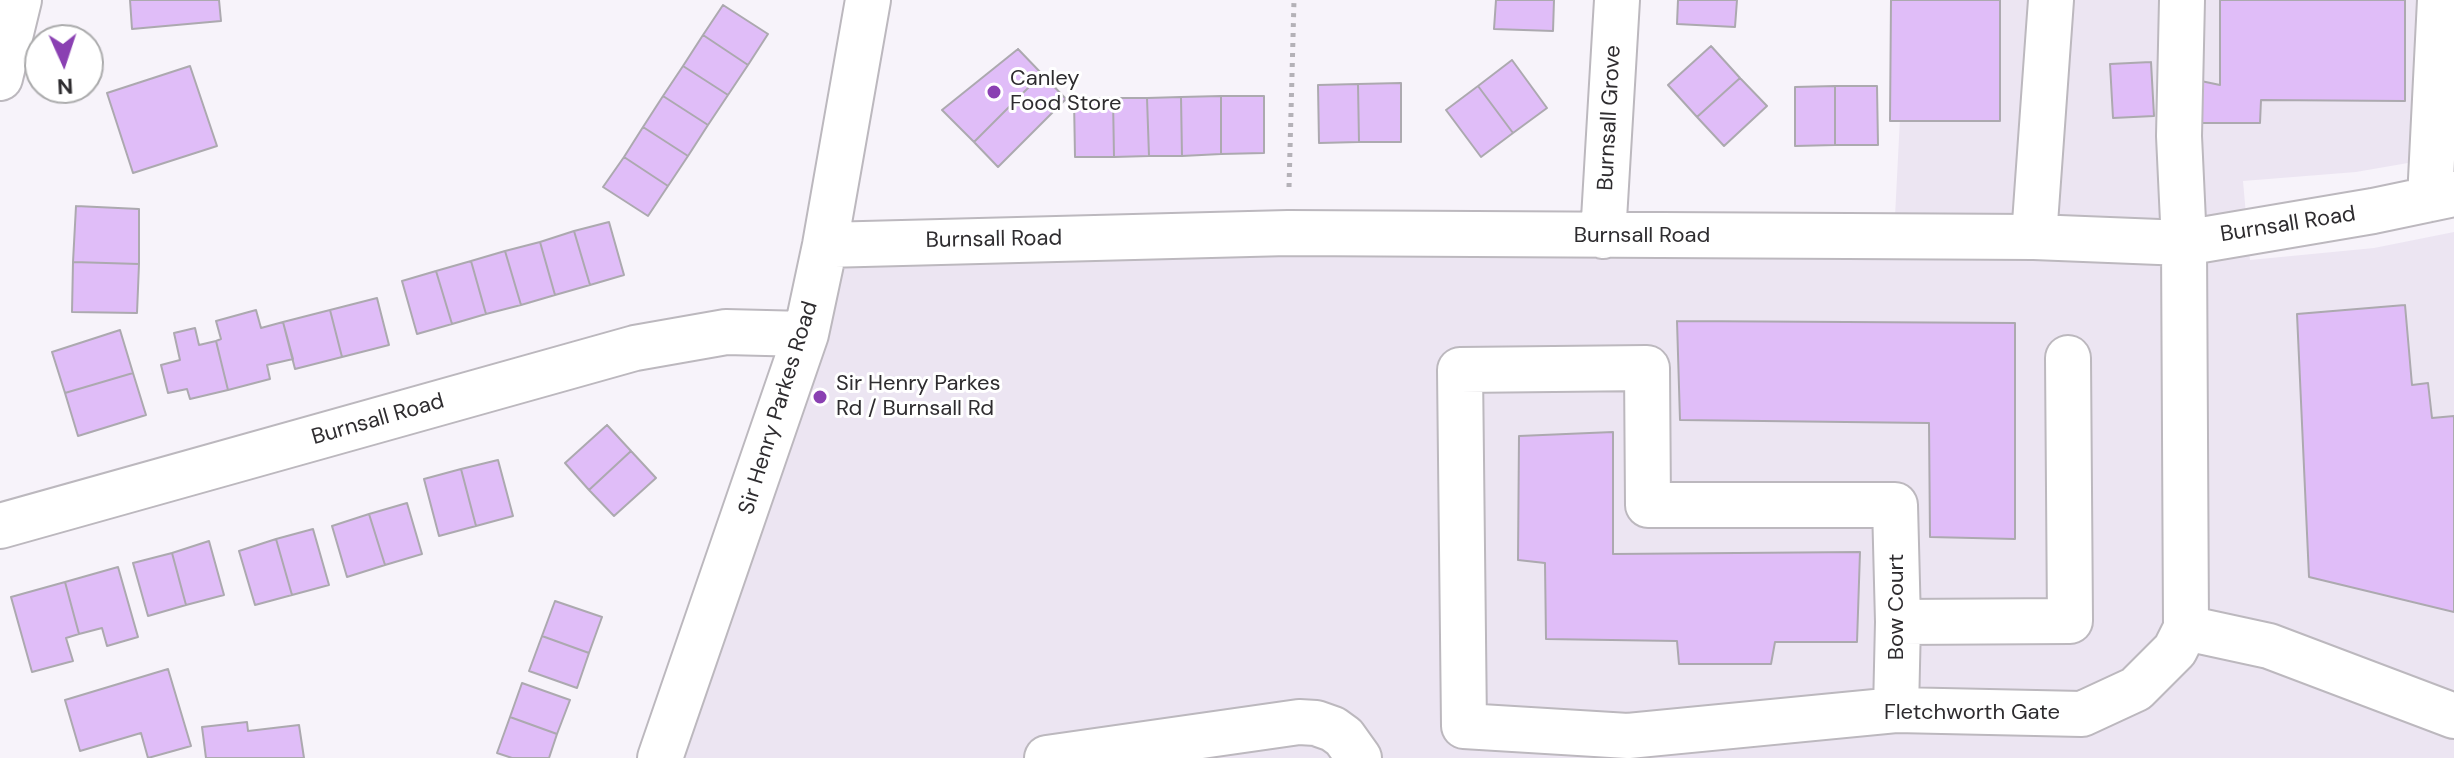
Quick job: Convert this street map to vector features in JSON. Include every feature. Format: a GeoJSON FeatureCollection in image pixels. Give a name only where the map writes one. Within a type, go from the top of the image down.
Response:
{"type":"FeatureCollection","features":[{"type":"Feature","properties":{"kind":"street"},"geometry":{"type":"LineString","coordinates":[[0,78],[19,0]]}},
{"type":"Feature","properties":{"kind":"street","name":"Sir Henry Parkes Road"},"geometry":{"type":"LineString","coordinates":[[660,758],[806,334],[825,245],[868,0]]}},
{"type":"Feature","properties":{"kind":"street","name":"Burnsall Grove"},"geometry":{"type":"LineString","coordinates":[[1603,236],[1617,0]]}},
{"type":"Feature","properties":{"kind":"street"},"geometry":{"type":"LineString","coordinates":[[2034,237],[2051,0]]}},
{"type":"Feature","properties":{"kind":"street"},"geometry":{"type":"LineString","coordinates":[[2182,0],[2179,136],[2184,243],[2186,628],[2269,646],[2454,716]]}},
{"type":"Feature","properties":{"kind":"street"},"geometry":{"type":"LineString","coordinates":[[2440,0],[2442,197]]}},
{"type":"Feature","properties":{"kind":"street","name":"Burnsall Road"},"geometry":{"type":"LineString","coordinates":[[825,245],[1288,233],[2034,237],[2184,243],[2442,197]]}},
{"type":"Feature","properties":{"kind":"street","name":"Burnsall Road"},"geometry":{"type":"LineString","coordinates":[[0,526],[635,348],[726,332],[806,334]]}},
{"type":"Feature","properties":{"kind":"street"},"geometry":{"type":"LineString","coordinates":[[1898,622],[2070,621],[2068,358]]}},
{"type":"Feature","properties":{"kind":"street","name":"Fletchworth Gate"},"geometry":{"type":"LineString","coordinates":[[1895,505],[1648,505],[1647,368],[1460,370],[1464,726],[1630,747],[1896,710],[2082,714],[2136,689],[2175,650],[2186,628]]}},
{"type":"Feature","properties":{"kind":"street","name":"Bow Court"},"geometry":{"type":"LineString","coordinates":[[1895,505],[1898,622],[1896,710]]}},
{"type":"Feature","properties":{"kind":"street"},"geometry":{"type":"LineString","coordinates":[[1047,758],[1299,722],[1316,723],[1333,729],[1344,737],[1359,758]]}},
{"type":"Feature","properties":{"kind":"path"},"geometry":{"type":"LineString","coordinates":[[1288,233],[1294,0]]}},
{"type":"Feature","properties":{"kind":"shaded area"},"geometry":{"type":"Polygon","coordinates":[[[1906,0],[2454,0],[2454,155],[2356,172],[2243,181],[2250,260],[2374,248],[2454,232],[2454,758],[660,758],[825,245],[1894,236],[1906,0]]]}},
{"type":"Feature","properties":{"kind":"building"},"geometry":{"type":"Polygon","coordinates":[[[130,0],[219,0],[221,21],[132,29],[130,0]]]}},
{"type":"Feature","properties":{"kind":"building"},"geometry":{"type":"Polygon","coordinates":[[[1496,0],[1554,0],[1553,31],[1494,29],[1496,0]]]}},
{"type":"Feature","properties":{"kind":"building"},"geometry":{"type":"Polygon","coordinates":[[[1678,0],[1737,0],[1735,27],[1677,24],[1678,0]]]}},
{"type":"Feature","properties":{"kind":"building"},"geometry":{"type":"Polygon","coordinates":[[[1891,0],[2000,0],[2000,121],[1890,121],[1891,0]]]}},
{"type":"Feature","properties":{"kind":"building"},"geometry":{"type":"Polygon","coordinates":[[[2220,0],[2405,0],[2405,101],[2261,100],[2260,123],[2197,123],[2201,81],[2220,85],[2220,0]]]}},
{"type":"Feature","properties":{"kind":"building"},"geometry":{"type":"Polygon","coordinates":[[[723,5],[768,34],[748,65],[703,35],[723,5]]]}},
{"type":"Feature","properties":{"kind":"building"},"geometry":{"type":"Polygon","coordinates":[[[703,35],[748,65],[728,95],[683,66],[703,35]]]}},
{"type":"Feature","properties":{"kind":"building"},"geometry":{"type":"Polygon","coordinates":[[[1711,46],[1740,78],[1697,117],[1668,85],[1711,46]]]}},
{"type":"Feature","properties":{"kind":"building","name":"Canley Food Store"},"geometry":{"type":"Polygon","coordinates":[[[1018,49],[1042,74],[974,142],[942,110],[1018,49]]]}},
{"type":"Feature","properties":{"kind":"building"},"geometry":{"type":"Polygon","coordinates":[[[1512,60],[1547,108],[1513,133],[1478,86],[1512,60]]]}},
{"type":"Feature","properties":{"kind":"building"},"geometry":{"type":"Polygon","coordinates":[[[2151,62],[2154,116],[2113,118],[2110,64],[2151,62]]]}},
{"type":"Feature","properties":{"kind":"building"},"geometry":{"type":"Polygon","coordinates":[[[190,66],[217,146],[133,173],[107,93],[190,66]]]}},
{"type":"Feature","properties":{"kind":"building"},"geometry":{"type":"Polygon","coordinates":[[[683,66],[728,95],[708,125],[663,96],[683,66]]]}},
{"type":"Feature","properties":{"kind":"building"},"geometry":{"type":"Polygon","coordinates":[[[1042,74],[1066,99],[998,167],[974,142],[1042,74]]]}},
{"type":"Feature","properties":{"kind":"building"},"geometry":{"type":"Polygon","coordinates":[[[1740,78],[1767,106],[1724,146],[1697,117],[1740,78]]]}},
{"type":"Feature","properties":{"kind":"building"},"geometry":{"type":"Polygon","coordinates":[[[1401,83],[1401,142],[1359,142],[1358,84],[1401,83]]]}},
{"type":"Feature","properties":{"kind":"building"},"geometry":{"type":"Polygon","coordinates":[[[1358,84],[1359,142],[1319,143],[1318,85],[1358,84]]]}},
{"type":"Feature","properties":{"kind":"building"},"geometry":{"type":"Polygon","coordinates":[[[1478,86],[1513,133],[1481,157],[1446,110],[1478,86]]]}},
{"type":"Feature","properties":{"kind":"building"},"geometry":{"type":"Polygon","coordinates":[[[1835,86],[1877,86],[1878,145],[1835,145],[1835,86]]]}},
{"type":"Feature","properties":{"kind":"building"},"geometry":{"type":"Polygon","coordinates":[[[1835,86],[1835,145],[1795,146],[1795,87],[1835,86]]]}},
{"type":"Feature","properties":{"kind":"building"},"geometry":{"type":"Polygon","coordinates":[[[663,96],[708,125],[688,156],[643,127],[663,96]]]}},
{"type":"Feature","properties":{"kind":"building"},"geometry":{"type":"Polygon","coordinates":[[[1221,96],[1264,96],[1264,153],[1221,154],[1221,96]]]}},
{"type":"Feature","properties":{"kind":"building"},"geometry":{"type":"Polygon","coordinates":[[[1221,96],[1221,154],[1182,156],[1181,97],[1221,96]]]}},
{"type":"Feature","properties":{"kind":"building"},"geometry":{"type":"Polygon","coordinates":[[[1181,97],[1182,156],[1149,156],[1147,98],[1181,97]]]}},
{"type":"Feature","properties":{"kind":"building"},"geometry":{"type":"Polygon","coordinates":[[[1113,98],[1147,98],[1149,156],[1114,157],[1113,98]]]}},
{"type":"Feature","properties":{"kind":"building"},"geometry":{"type":"Polygon","coordinates":[[[1113,98],[1114,157],[1075,157],[1074,99],[1113,98]]]}},
{"type":"Feature","properties":{"kind":"building"},"geometry":{"type":"Polygon","coordinates":[[[643,127],[688,156],[668,186],[624,157],[643,127]]]}},
{"type":"Feature","properties":{"kind":"building"},"geometry":{"type":"Polygon","coordinates":[[[624,157],[668,186],[648,216],[603,187],[624,157]]]}},
{"type":"Feature","properties":{"kind":"building"},"geometry":{"type":"Polygon","coordinates":[[[76,206],[139,209],[139,264],[73,262],[76,206]]]}},
{"type":"Feature","properties":{"kind":"building"},"geometry":{"type":"Polygon","coordinates":[[[609,222],[624,275],[590,285],[574,231],[609,222]]]}},
{"type":"Feature","properties":{"kind":"building"},"geometry":{"type":"Polygon","coordinates":[[[574,231],[590,285],[555,295],[540,242],[574,231]]]}},
{"type":"Feature","properties":{"kind":"building"},"geometry":{"type":"Polygon","coordinates":[[[540,242],[555,295],[521,305],[505,251],[540,242]]]}},
{"type":"Feature","properties":{"kind":"building"},"geometry":{"type":"Polygon","coordinates":[[[505,251],[521,305],[486,314],[471,261],[505,251]]]}},
{"type":"Feature","properties":{"kind":"building"},"geometry":{"type":"Polygon","coordinates":[[[471,261],[486,314],[452,324],[436,271],[471,261]]]}},
{"type":"Feature","properties":{"kind":"building"},"geometry":{"type":"Polygon","coordinates":[[[73,262],[139,264],[137,313],[72,312],[73,262]]]}},
{"type":"Feature","properties":{"kind":"building"},"geometry":{"type":"Polygon","coordinates":[[[436,271],[452,324],[417,334],[402,281],[436,271]]]}},
{"type":"Feature","properties":{"kind":"building"},"geometry":{"type":"Polygon","coordinates":[[[377,298],[389,345],[342,357],[330,310],[377,298]]]}},
{"type":"Feature","properties":{"kind":"building"},"geometry":{"type":"Polygon","coordinates":[[[2405,305],[2412,385],[2428,383],[2432,418],[2454,416],[2454,612],[2309,577],[2297,314],[2405,305]]]}},
{"type":"Feature","properties":{"kind":"building"},"geometry":{"type":"Polygon","coordinates":[[[256,310],[261,328],[283,322],[293,359],[267,365],[270,379],[228,390],[216,341],[221,339],[216,321],[256,310]]]}},
{"type":"Feature","properties":{"kind":"building"},"geometry":{"type":"Polygon","coordinates":[[[330,310],[342,357],[295,369],[283,322],[330,310]]]}},
{"type":"Feature","properties":{"kind":"building"},"geometry":{"type":"Polygon","coordinates":[[[1677,321],[2015,323],[2015,539],[1930,537],[1929,423],[1680,420],[1677,321]]]}},
{"type":"Feature","properties":{"kind":"building"},"geometry":{"type":"Polygon","coordinates":[[[195,328],[199,345],[216,341],[228,390],[190,399],[187,389],[168,393],[161,365],[180,360],[174,333],[195,328]]]}},
{"type":"Feature","properties":{"kind":"building"},"geometry":{"type":"Polygon","coordinates":[[[120,330],[133,373],[65,393],[52,352],[120,330]]]}},
{"type":"Feature","properties":{"kind":"building"},"geometry":{"type":"Polygon","coordinates":[[[133,373],[146,415],[78,436],[65,393],[133,373]]]}},
{"type":"Feature","properties":{"kind":"building"},"geometry":{"type":"Polygon","coordinates":[[[607,425],[631,451],[589,490],[565,463],[607,425]]]}},
{"type":"Feature","properties":{"kind":"building"},"geometry":{"type":"Polygon","coordinates":[[[1613,432],[1613,554],[1860,552],[1857,642],[1775,642],[1771,664],[1679,664],[1677,641],[1546,639],[1545,563],[1518,560],[1519,436],[1613,432]]]}},
{"type":"Feature","properties":{"kind":"building"},"geometry":{"type":"Polygon","coordinates":[[[631,451],[656,478],[614,516],[589,490],[631,451]]]}},
{"type":"Feature","properties":{"kind":"building"},"geometry":{"type":"Polygon","coordinates":[[[498,460],[513,516],[476,526],[461,469],[498,460]]]}},
{"type":"Feature","properties":{"kind":"building"},"geometry":{"type":"Polygon","coordinates":[[[461,469],[476,526],[439,536],[424,479],[461,469]]]}},
{"type":"Feature","properties":{"kind":"building"},"geometry":{"type":"Polygon","coordinates":[[[407,503],[422,554],[385,565],[369,514],[407,503]]]}},
{"type":"Feature","properties":{"kind":"building"},"geometry":{"type":"Polygon","coordinates":[[[369,514],[385,565],[347,577],[332,526],[369,514]]]}},
{"type":"Feature","properties":{"kind":"building"},"geometry":{"type":"Polygon","coordinates":[[[313,529],[329,585],[292,595],[276,539],[313,529]]]}},
{"type":"Feature","properties":{"kind":"building"},"geometry":{"type":"Polygon","coordinates":[[[276,539],[292,595],[255,605],[239,551],[276,539]]]}},
{"type":"Feature","properties":{"kind":"building"},"geometry":{"type":"Polygon","coordinates":[[[209,541],[224,595],[186,605],[172,553],[209,541]]]}},
{"type":"Feature","properties":{"kind":"building"},"geometry":{"type":"Polygon","coordinates":[[[172,553],[186,605],[148,616],[133,563],[172,553]]]}},
{"type":"Feature","properties":{"kind":"building"},"geometry":{"type":"Polygon","coordinates":[[[118,567],[138,637],[107,646],[102,628],[79,634],[65,582],[118,567]]]}},
{"type":"Feature","properties":{"kind":"building"},"geometry":{"type":"Polygon","coordinates":[[[65,582],[79,634],[66,638],[73,661],[32,672],[11,597],[65,582]]]}},
{"type":"Feature","properties":{"kind":"building"},"geometry":{"type":"Polygon","coordinates":[[[555,601],[602,617],[589,653],[542,636],[555,601]]]}},
{"type":"Feature","properties":{"kind":"building"},"geometry":{"type":"Polygon","coordinates":[[[542,636],[589,653],[577,688],[529,671],[542,636]]]}},
{"type":"Feature","properties":{"kind":"building"},"geometry":{"type":"Polygon","coordinates":[[[168,669],[191,746],[148,758],[141,733],[80,751],[65,700],[168,669]]]}},
{"type":"Feature","properties":{"kind":"building"},"geometry":{"type":"Polygon","coordinates":[[[522,683],[570,700],[557,734],[510,717],[522,683]]]}},
{"type":"Feature","properties":{"kind":"building"},"geometry":{"type":"Polygon","coordinates":[[[510,717],[557,734],[549,758],[512,758],[497,753],[510,717]]]}},
{"type":"Feature","properties":{"kind":"building"},"geometry":{"type":"Polygon","coordinates":[[[247,722],[248,731],[299,725],[304,758],[206,758],[202,727],[247,722]]]}},
{"type":"Feature","properties":{"kind":"place","name":"Canley Food Store"},"geometry":{"type":"Point","coordinates":[994,92]}},
{"type":"Feature","properties":{"kind":"place","name":"Sir Henry Parkes Rd / Burnsall Rd"},"geometry":{"type":"Point","coordinates":[820,397]}}]}
